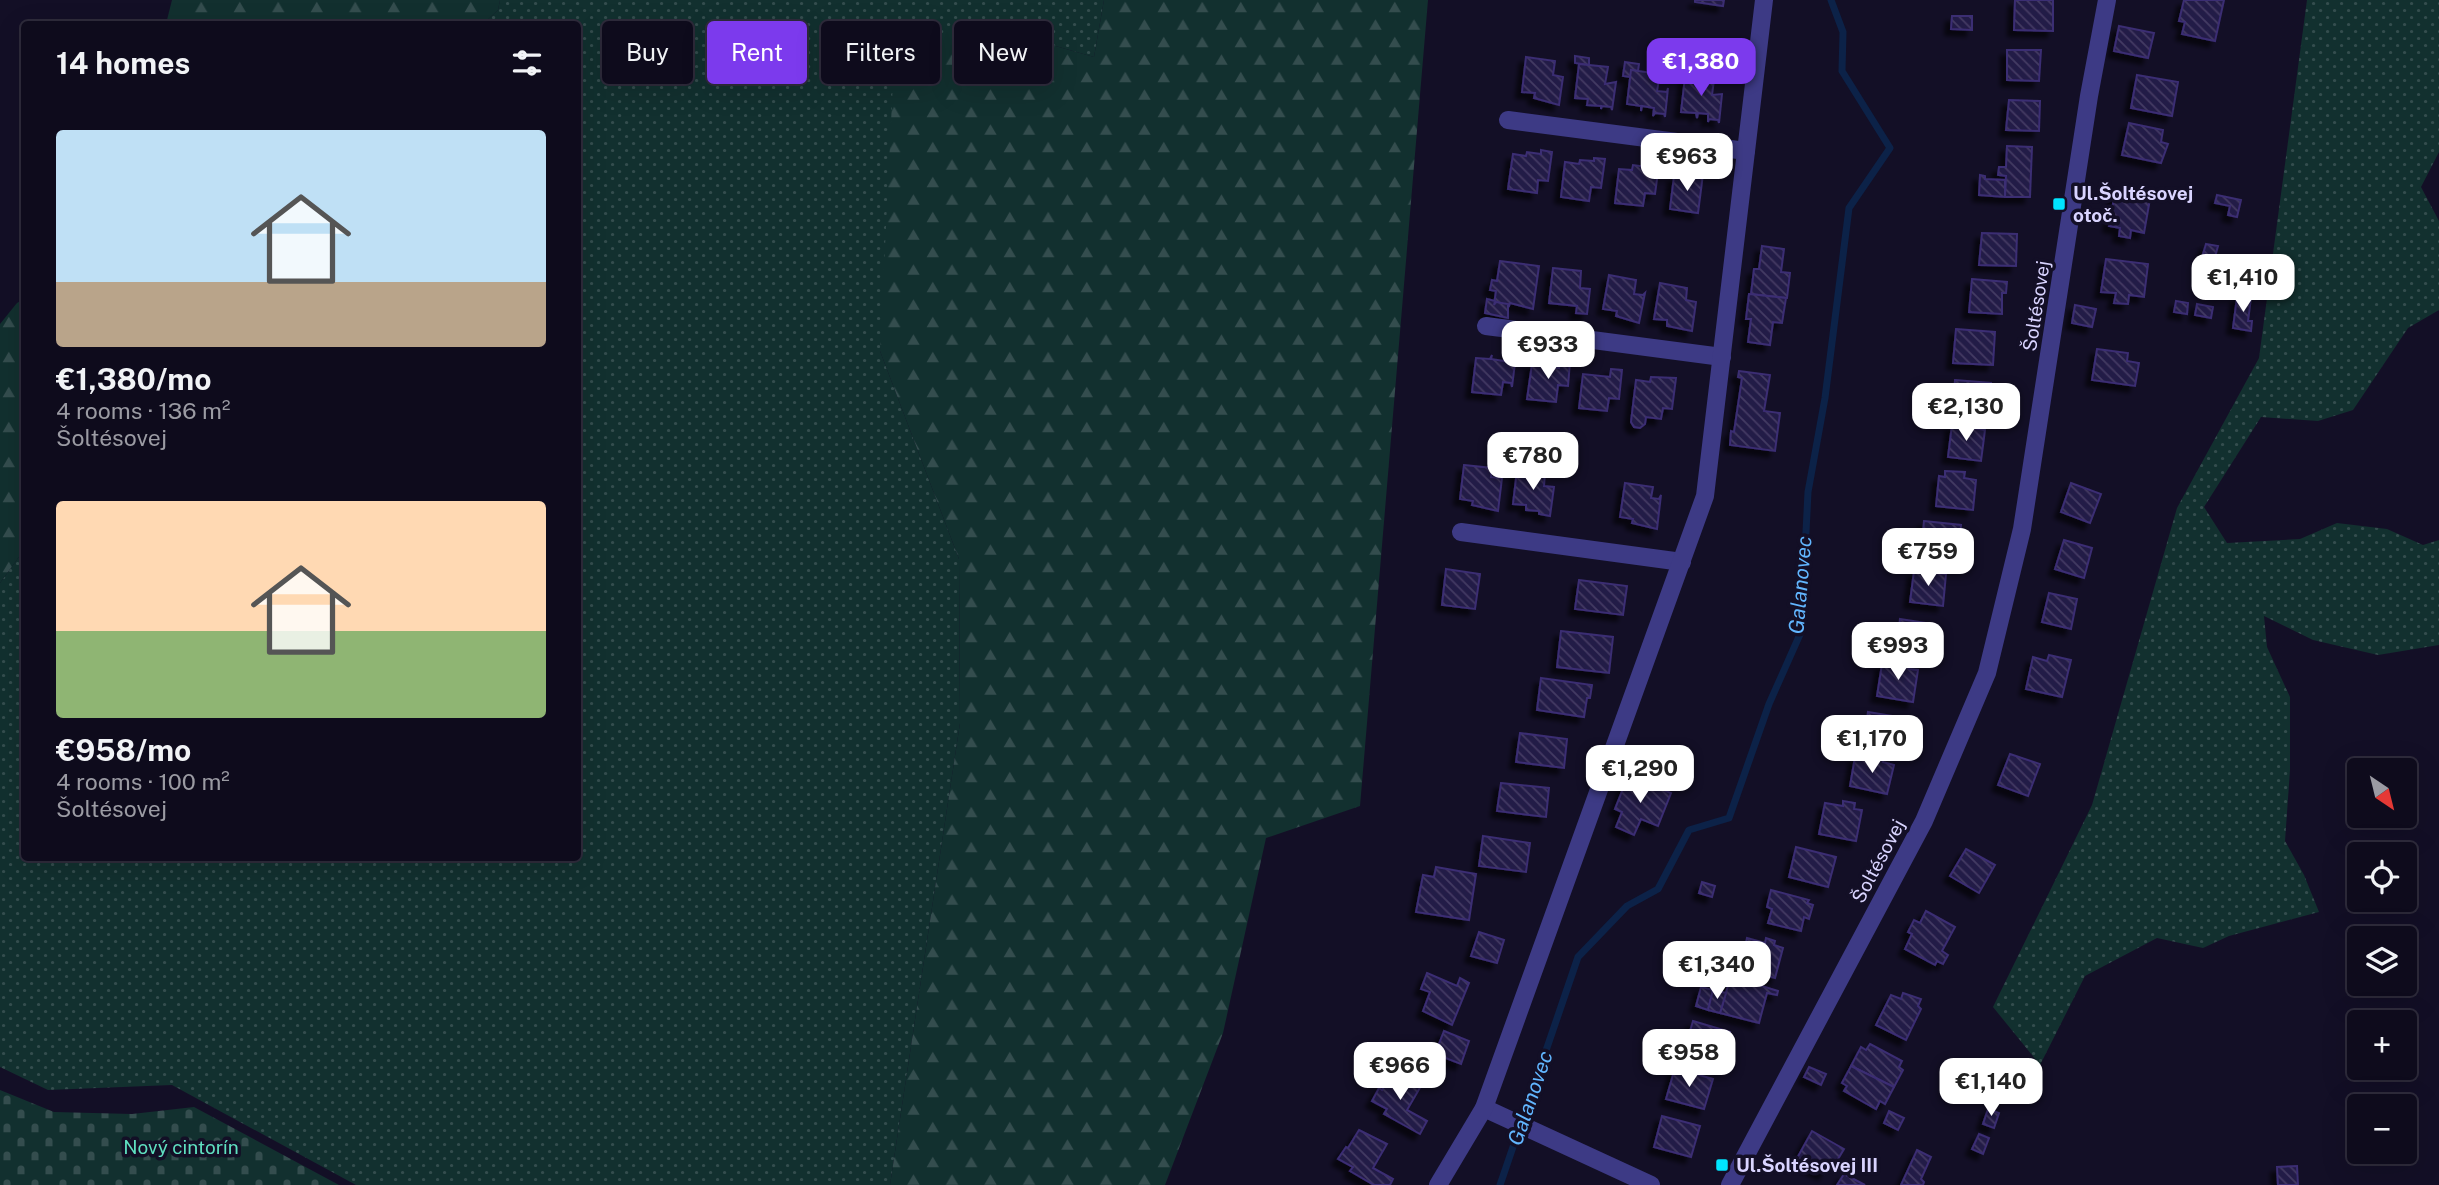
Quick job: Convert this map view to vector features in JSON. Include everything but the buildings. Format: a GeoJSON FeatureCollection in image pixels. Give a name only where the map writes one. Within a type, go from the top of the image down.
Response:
{"type":"FeatureCollection","features":[{"type":"Feature","properties":{"kind":"street"},"geometry":{"type":"LineString","coordinates":[[1438,1185],[1484,1108],[1705,496],[1764,0]]}},
{"type":"Feature","properties":{"kind":"street","name":"Šoltésovej"},"geometry":{"type":"LineString","coordinates":[[1730,1185],[1923,821],[1987,673],[2022,529],[2089,96],[2107,0]]}},
{"type":"Feature","properties":{"kind":"street"},"geometry":{"type":"LineString","coordinates":[[1507,120],[1746,151]]}},
{"type":"Feature","properties":{"kind":"street"},"geometry":{"type":"LineString","coordinates":[[1486,326],[1722,357]]}},
{"type":"Feature","properties":{"kind":"street"},"geometry":{"type":"LineString","coordinates":[[1461,532],[1682,562]]}},
{"type":"Feature","properties":{"kind":"street"},"geometry":{"type":"LineString","coordinates":[[1484,1108],[1651,1185]]}},
{"type":"Feature","properties":{"kind":"green space"},"geometry":{"type":"Polygon","coordinates":[[[172,0],[500,0],[498,10],[486,21],[167,21],[172,0]]]}},
{"type":"Feature","properties":{"kind":"green space"},"geometry":{"type":"Polygon","coordinates":[[[500,0],[1104,0],[1094,57],[1052,45],[1052,21],[954,21],[954,59],[880,351],[959,559],[960,723],[890,1185],[356,1185],[172,1085],[48,1090],[0,1067],[0,583],[21,554],[21,861],[581,861],[581,21],[486,21],[498,10],[500,0]]]}},
{"type":"Feature","properties":{"kind":"green space"},"geometry":{"type":"Polygon","coordinates":[[[1104,0],[1428,0],[1360,806],[1266,838],[1223,1033],[1165,1185],[890,1185],[960,723],[959,559],[880,351],[893,84],[940,84],[940,41],[954,29],[954,84],[1052,84],[1052,45],[1094,57],[1104,0]]]}},
{"type":"Feature","properties":{"kind":"green space"},"geometry":{"type":"Polygon","coordinates":[[[2307,0],[2439,0],[2439,152],[2421,187],[2439,221],[2439,310],[2408,328],[2353,410],[2318,421],[2261,417],[2204,507],[2227,543],[2300,539],[2337,523],[2387,529],[2423,545],[2439,540],[2439,645],[2378,655],[2313,640],[2264,616],[2267,647],[2290,697],[2290,770],[2285,841],[2304,875],[2319,912],[2229,936],[2203,948],[2157,938],[2085,976],[2040,1065],[1993,1007],[2092,805],[2177,508],[2259,358],[2307,0]]]}},
{"type":"Feature","properties":{"kind":"green space"},"geometry":{"type":"Polygon","coordinates":[[[21,301],[21,554],[0,583],[0,324],[21,301]]]}},
{"type":"Feature","properties":{"kind":"green space","name":"Nový cintorín"},"geometry":{"type":"Polygon","coordinates":[[[0,1090],[54,1112],[132,1114],[194,1107],[339,1185],[0,1185],[0,1090]]]}},
{"type":"Feature","properties":{"kind":"waterway","name":"Galanovec"},"geometry":{"type":"LineString","coordinates":[[1500,1185],[1578,957],[1627,906],[1658,889],[1689,830],[1729,818],[1769,704],[1801,632],[1808,492],[1825,398],[1849,208],[1890,148],[1842,71],[1843,32],[1831,0]]}},
{"type":"Feature","properties":{"kind":"place","name":"Ul.Šoltésovej otoč."},"geometry":{"type":"Point","coordinates":[2059,204]}},
{"type":"Feature","properties":{"kind":"place","name":"Ul.Šoltésovej III"},"geometry":{"type":"Point","coordinates":[1722,1165]}}]}
